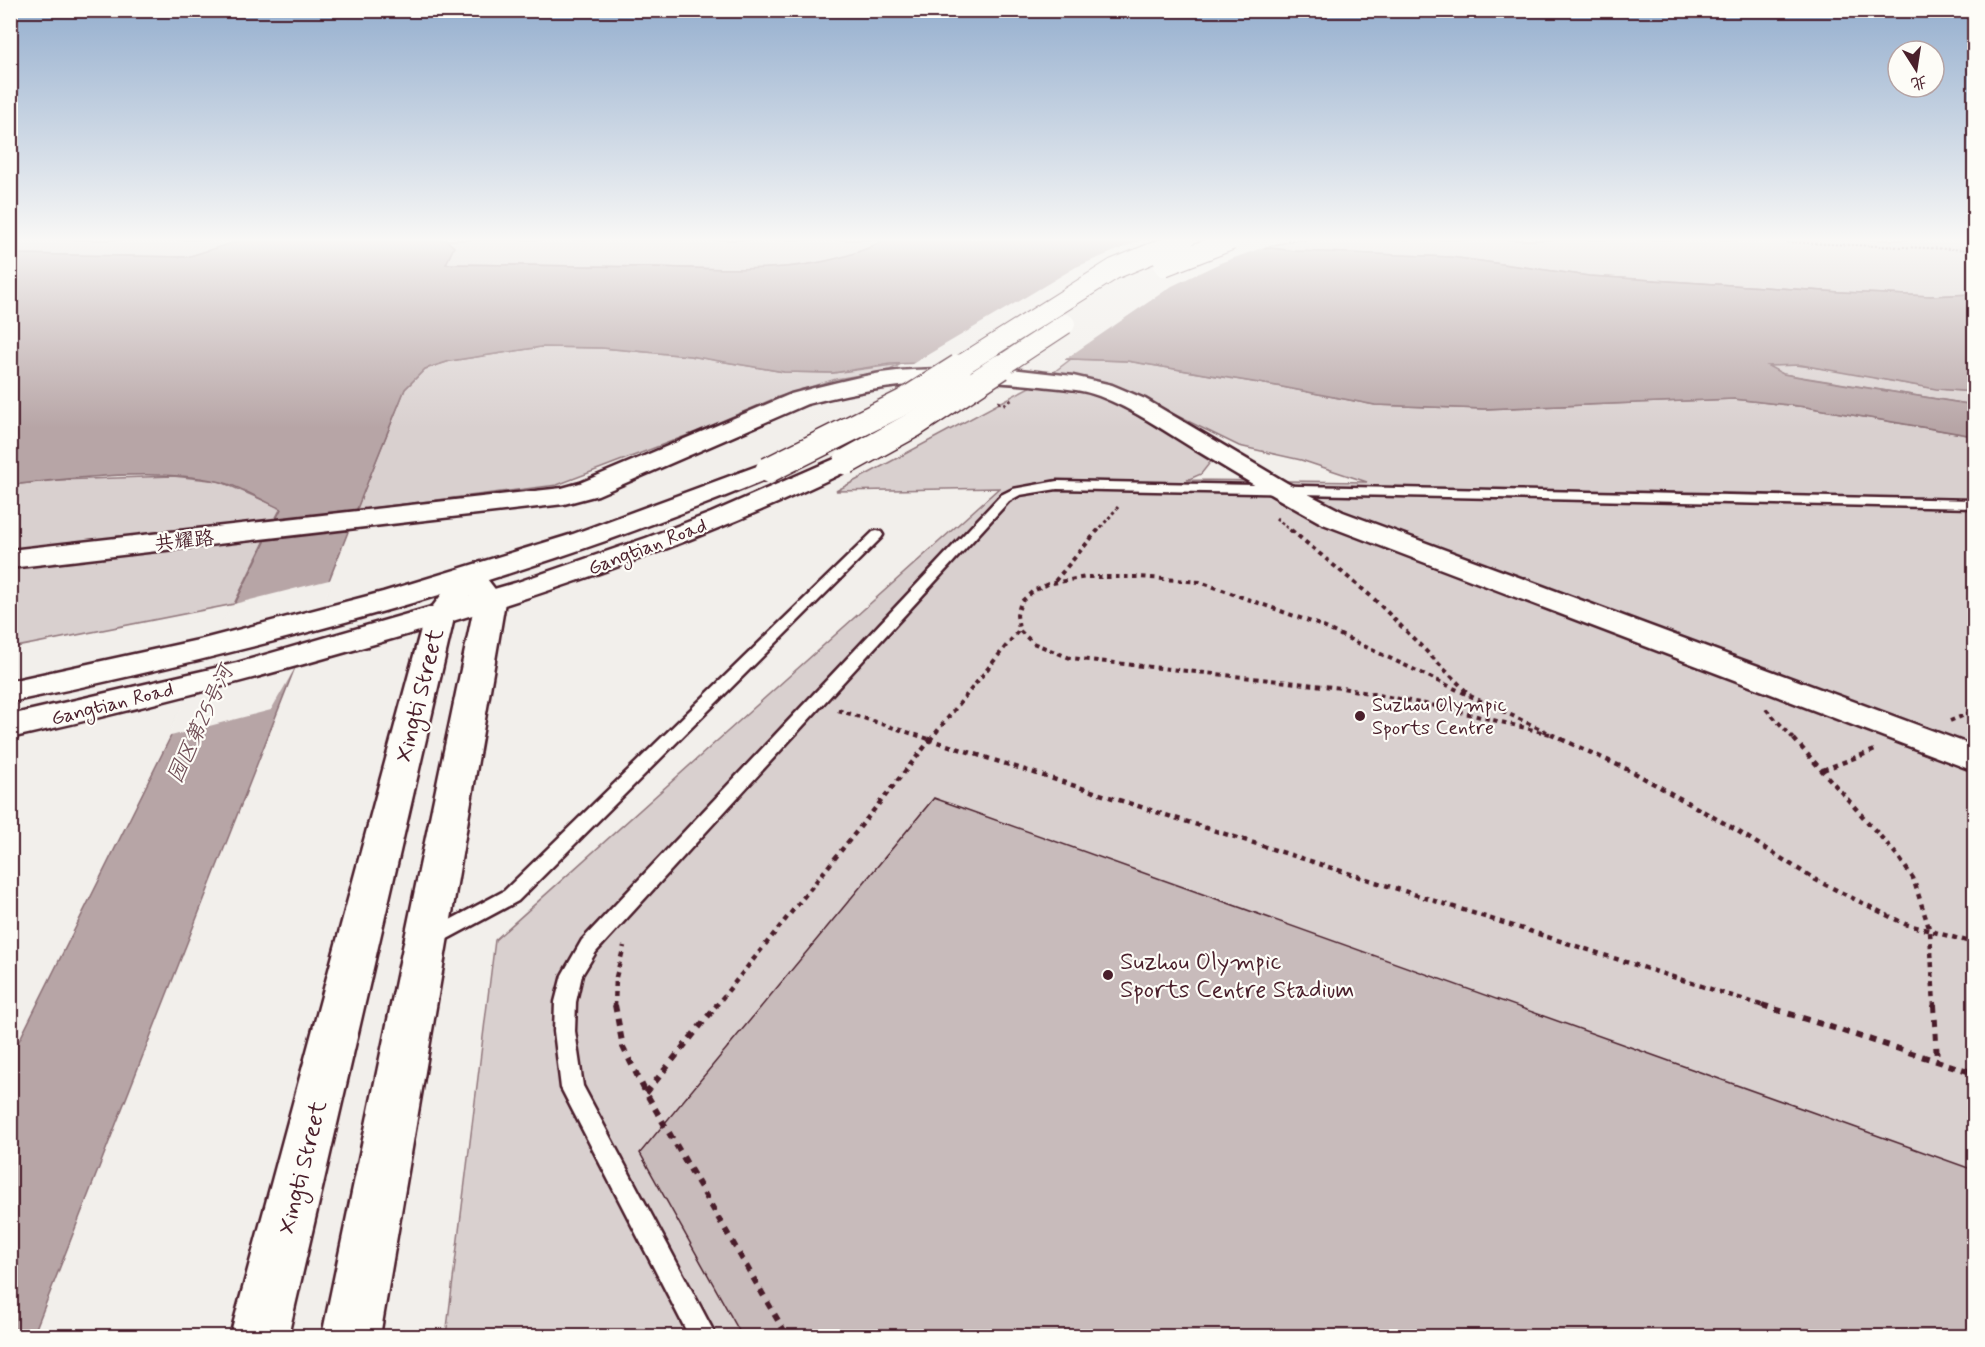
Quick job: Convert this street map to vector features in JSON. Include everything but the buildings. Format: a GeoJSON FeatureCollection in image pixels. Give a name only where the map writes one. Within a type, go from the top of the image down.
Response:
{"type":"FeatureCollection","features":[{"type":"Feature","properties":{"kind":"street","name":"Gangtian Road"},"geometry":{"type":"LineString","coordinates":[[480,589],[624,527],[768,470],[902,403],[1060,303]]}},
{"type":"Feature","properties":{"kind":"street","name":"Gangtian Road"},"geometry":{"type":"LineString","coordinates":[[10,692],[210,647],[318,619],[480,589],[636,552],[801,485],[846,462],[913,425],[1099,303]]}},
{"type":"Feature","properties":{"kind":"street","name":"共耀路"},"geometry":{"type":"LineString","coordinates":[[10,559],[264,532],[564,496],[589,489],[799,399],[854,384],[913,377],[1023,377],[1073,383],[1104,390],[1147,409],[1278,489],[1333,518],[1974,759]]}},
{"type":"Feature","properties":{"kind":"street","name":"Xingti Street"},"geometry":{"type":"LineString","coordinates":[[259,1336],[439,618],[480,589]]}},
{"type":"Feature","properties":{"kind":"street"},"geometry":{"type":"LineString","coordinates":[[351,1336],[480,646],[480,589]]}},
{"type":"Feature","properties":{"kind":"street","name":"Gangtian Road"},"geometry":{"type":"LineString","coordinates":[[10,726],[192,684],[439,618]]}},
{"type":"Feature","properties":{"kind":"lane"},"geometry":{"type":"LineString","coordinates":[[703,1336],[572,1088],[565,1050],[565,1012],[572,976],[590,946],[1005,498],[1017,492],[1057,485],[1974,504]]}},
{"type":"Feature","properties":{"kind":"lane"},"geometry":{"type":"LineString","coordinates":[[426,942],[511,896],[877,535]]}},
{"type":"Feature","properties":{"kind":"path"},"geometry":{"type":"LineString","coordinates":[[1054,582],[1122,501],[1110,501]]}},
{"type":"Feature","properties":{"kind":"path"},"geometry":{"type":"LineString","coordinates":[[1275,517],[1372,597],[1472,698]]}},
{"type":"Feature","properties":{"kind":"path"},"geometry":{"type":"LineString","coordinates":[[1550,734],[1436,706],[1342,688],[1070,658],[1040,647],[1019,630],[1017,615],[1021,602],[1033,591],[1054,582],[1114,576],[1200,582],[1317,624],[1633,772],[1731,827],[1815,880],[1905,924],[1974,943]]}},
{"type":"Feature","properties":{"kind":"path"},"geometry":{"type":"LineString","coordinates":[[646,1093],[1019,630]]}},
{"type":"Feature","properties":{"kind":"path"},"geometry":{"type":"LineString","coordinates":[[1725,665],[1823,770],[1897,855],[1913,878],[1930,931],[1937,1061]]}},
{"type":"Feature","properties":{"kind":"path"},"geometry":{"type":"LineString","coordinates":[[844,701],[836,710],[1974,1073]]}},
{"type":"Feature","properties":{"kind":"path"},"geometry":{"type":"LineString","coordinates":[[1823,770],[1879,748]]}},
{"type":"Feature","properties":{"kind":"path"},"geometry":{"type":"LineString","coordinates":[[630,937],[624,946],[616,977],[615,1006],[623,1047],[646,1093],[787,1336]]}},
{"type":"Feature","properties":{"kind":"shaded area"},"geometry":{"type":"Polygon","coordinates":[[[541,347],[602,348],[690,356],[784,372],[833,373],[901,364],[890,370],[836,379],[778,397],[696,432],[557,485],[356,510],[405,389],[425,369],[450,361],[541,347]]]}},
{"type":"Feature","properties":{"kind":"shaded area","name":"Suzhou Olympic Sports Centre"},"geometry":{"type":"Polygon","coordinates":[[[1071,359],[1127,361],[1375,405],[1484,409],[1734,399],[1806,407],[1974,436],[1974,1336],[446,1336],[495,940],[999,488],[836,491],[1046,378],[1071,359]],[[1106,396],[1212,460],[1201,474],[1187,480],[1367,482],[1301,460],[1239,446],[1161,408],[1106,396]]]}},
{"type":"Feature","properties":{"kind":"shaded area"},"geometry":{"type":"Polygon","coordinates":[[[1774,364],[1825,369],[1924,387],[1974,392],[1974,405],[1783,374],[1768,367],[1774,364]]]}},
{"type":"Feature","properties":{"kind":"shaded area"},"geometry":{"type":"Polygon","coordinates":[[[173,476],[219,481],[281,508],[274,521],[11,549],[10,485],[59,480],[173,476]]]}},
{"type":"Feature","properties":{"kind":"shaded area"},"geometry":{"type":"Polygon","coordinates":[[[266,538],[234,604],[11,648],[11,565],[266,538]]]}},
{"type":"Feature","properties":{"kind":"water","name":"园区第25号河"},"geometry":{"type":"Polygon","coordinates":[[[11,303],[1974,303],[1974,392],[1936,389],[1801,365],[1768,366],[1783,374],[1974,405],[1974,436],[1806,407],[1734,399],[1484,409],[1375,405],[1127,361],[1071,359],[890,364],[833,373],[784,372],[690,356],[602,348],[541,347],[450,361],[425,369],[405,389],[33,1336],[11,1336],[10,1059],[281,509],[233,486],[193,477],[114,476],[11,485],[11,303]]]}},
{"type":"Feature","properties":{"kind":"pier"},"geometry":{"type":"Polygon","coordinates":[[[1015,303],[1147,303],[1061,362],[907,367],[1015,303]]]}},
{"type":"Feature","properties":{"kind":"pier"},"geometry":{"type":"Polygon","coordinates":[[[333,579],[302,656],[271,710],[167,737],[221,624],[234,604],[333,579]]]}},
{"type":"Feature","properties":{"kind":"place","name":"Suzhou Olympic Sports Centre"},"geometry":{"type":"Point","coordinates":[1360,716]}},
{"type":"Feature","properties":{"kind":"place","name":"Suzhou Olympic Sports Centre Stadium"},"geometry":{"type":"Point","coordinates":[1108,975]}}]}
